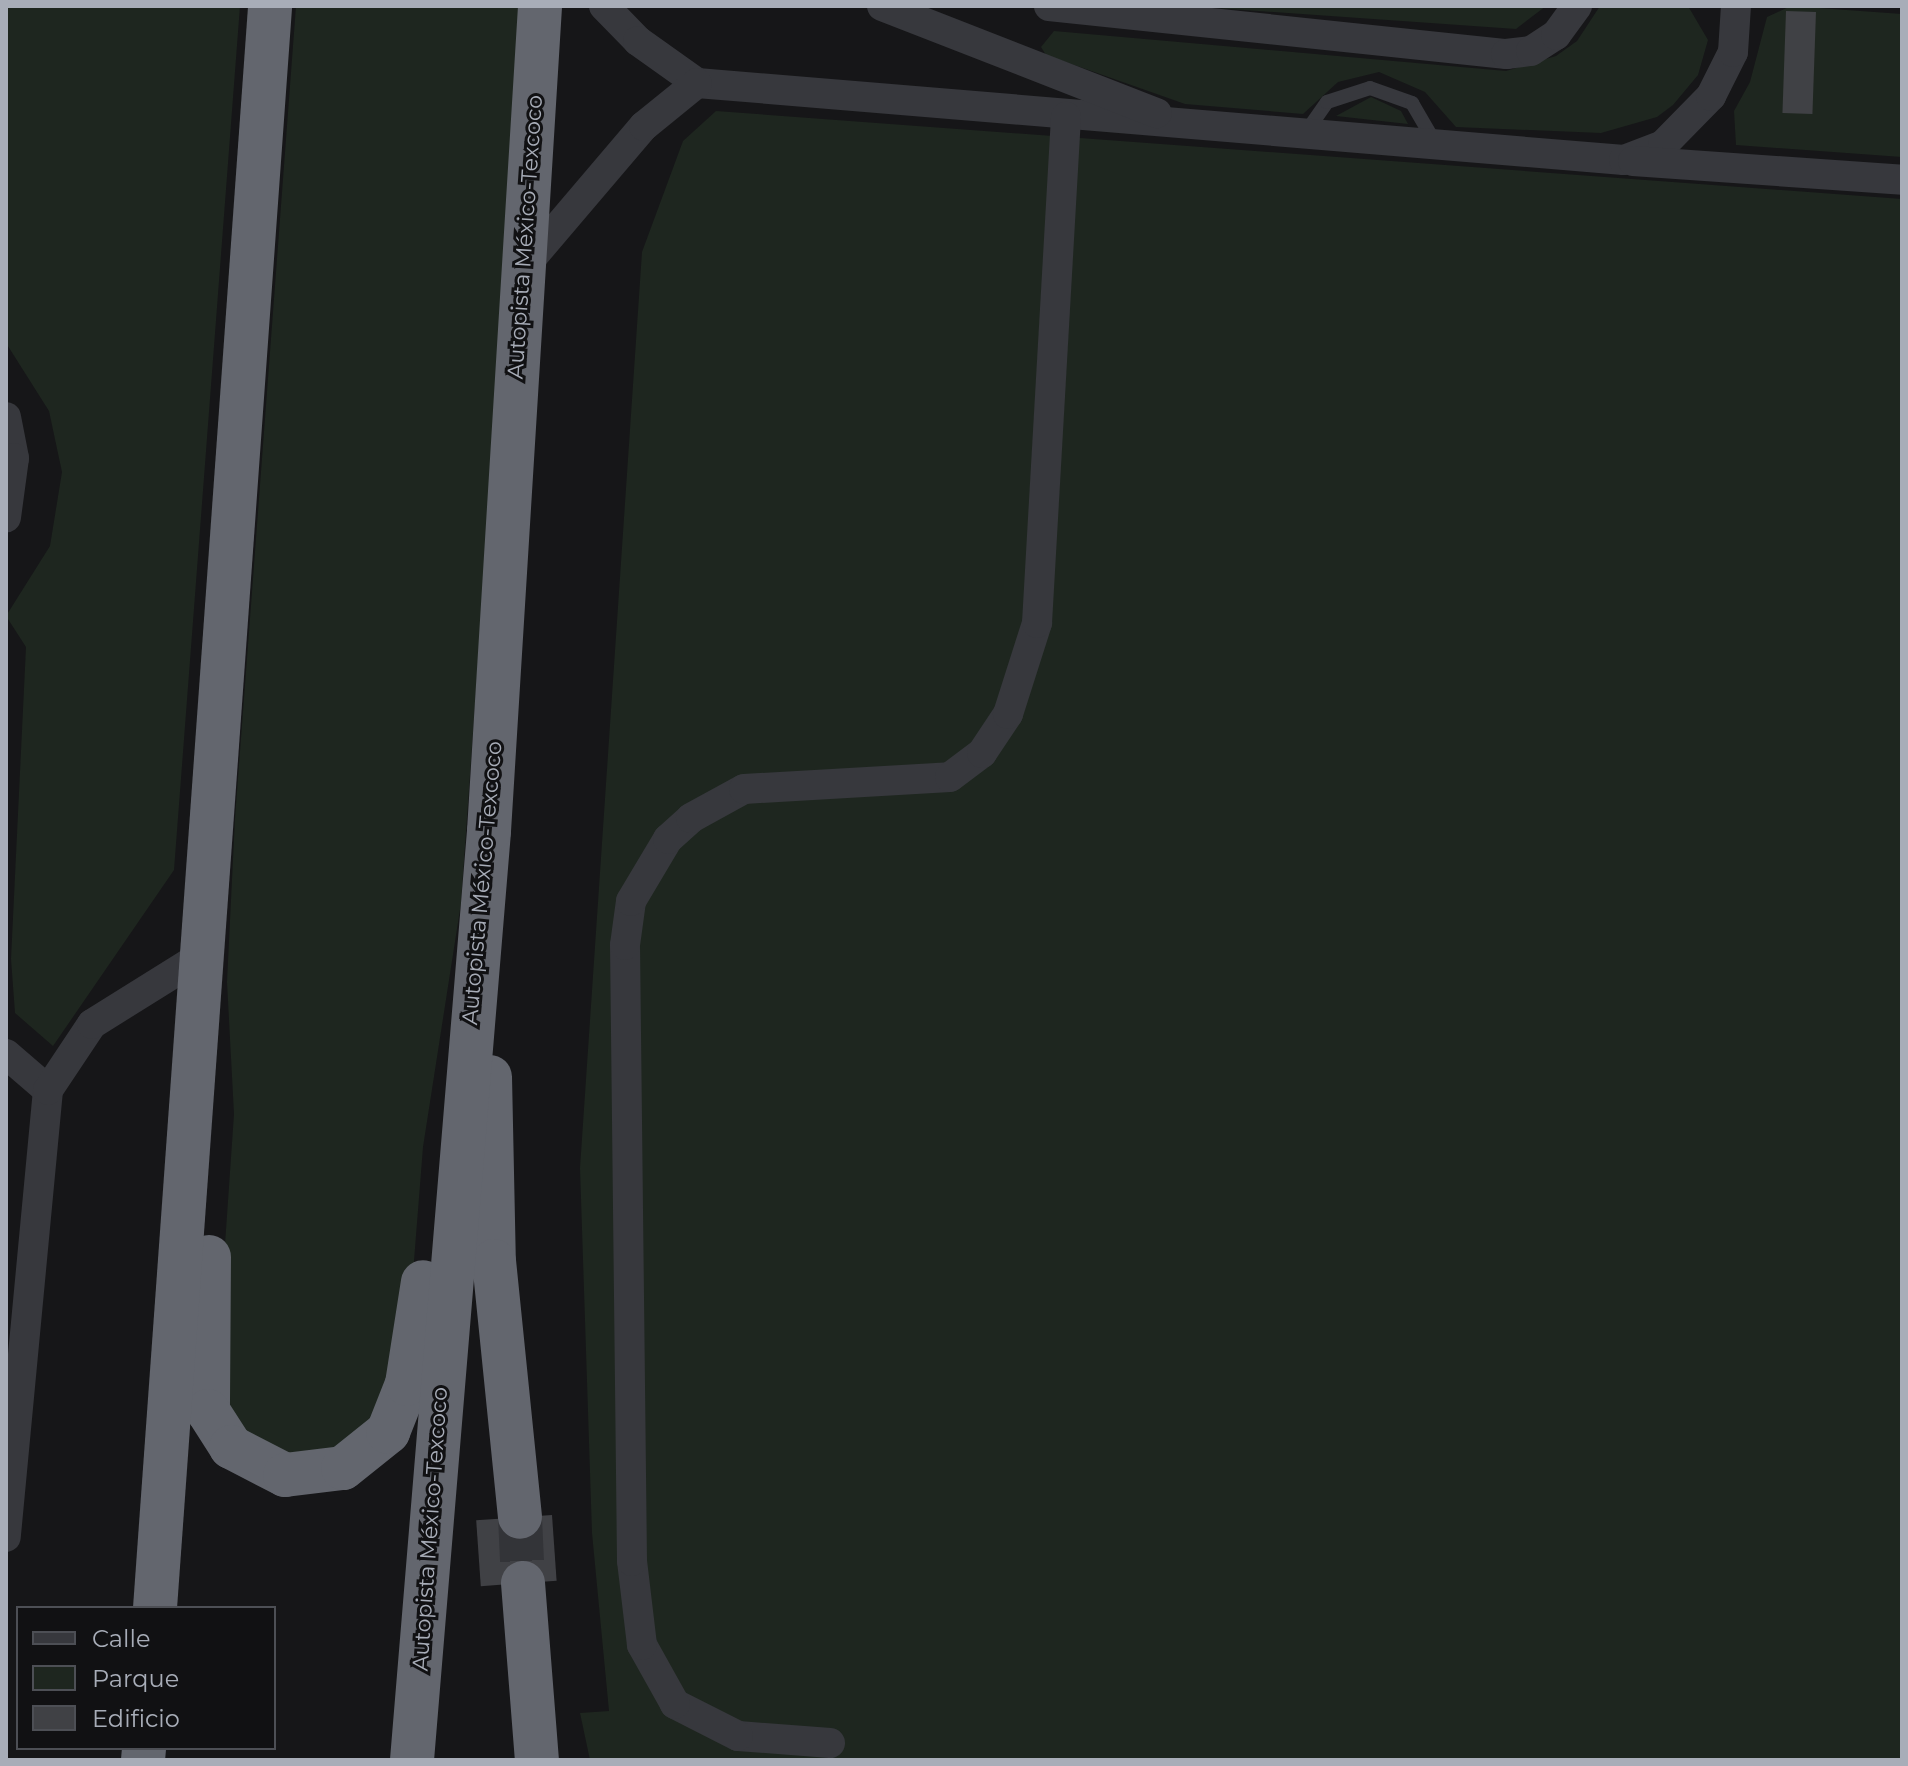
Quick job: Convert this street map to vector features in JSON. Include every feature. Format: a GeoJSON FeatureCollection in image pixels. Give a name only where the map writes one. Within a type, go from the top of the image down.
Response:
{"type":"FeatureCollection","features":[{"type":"Feature","properties":{"kind":"highway"},"geometry":{"type":"LineString","coordinates":[[155,1606],[270,6]]}},
{"type":"Feature","properties":{"kind":"highway","name":"Autopista México-Texcoco"},"geometry":{"type":"LineString","coordinates":[[412,1760],[464,1081],[489,831],[540,6]]}},
{"type":"Feature","properties":{"kind":"highway"},"geometry":{"type":"LineString","coordinates":[[489,831],[494,1261],[520,1517]]}},
{"type":"Feature","properties":{"kind":"highway"},"geometry":{"type":"LineString","coordinates":[[200,970],[216,1111],[203,1387],[218,1432],[265,1469],[305,1477],[343,1468],[375,1446],[397,1415],[464,1081]]}},
{"type":"Feature","properties":{"kind":"highway"},"geometry":{"type":"LineString","coordinates":[[523,1583],[537,1760]]}},
{"type":"Feature","properties":{"kind":"street"},"geometry":{"type":"LineString","coordinates":[[604,6],[638,41],[697,83],[1066,117],[1902,180]]}},
{"type":"Feature","properties":{"kind":"street"},"geometry":{"type":"LineString","coordinates":[[882,6],[1196,127]]}},
{"type":"Feature","properties":{"kind":"street"},"geometry":{"type":"LineString","coordinates":[[1049,6],[1506,54],[1544,43],[1577,6]]}},
{"type":"Feature","properties":{"kind":"street"},"geometry":{"type":"LineString","coordinates":[[1624,160],[1671,139],[1711,96],[1733,52],[1736,6]]}},
{"type":"Feature","properties":{"kind":"street"},"geometry":{"type":"LineString","coordinates":[[523,268],[644,126],[697,83]]}},
{"type":"Feature","properties":{"kind":"street"},"geometry":{"type":"LineString","coordinates":[[830,1743],[738,1736],[675,1704],[642,1645],[632,1561],[625,945],[631,901],[668,839],[691,818],[744,789],[950,777],[982,753],[1008,714],[1037,623],[1066,117]]}},
{"type":"Feature","properties":{"kind":"street"},"geometry":{"type":"LineString","coordinates":[[6,417],[14,458],[6,517]]}},
{"type":"Feature","properties":{"kind":"street"},"geometry":{"type":"LineString","coordinates":[[6,1537],[48,1090],[92,1024],[200,970]]}},
{"type":"Feature","properties":{"kind":"street"},"geometry":{"type":"LineString","coordinates":[[6,1054],[48,1090]]}},
{"type":"Feature","properties":{"kind":"lane"},"geometry":{"type":"LineString","coordinates":[[1304,136],[1327,102],[1370,88],[1412,103],[1437,146]]}},
{"type":"Feature","properties":{"kind":"green space"},"geometry":{"type":"Polygon","coordinates":[[[6,6],[240,6],[174,870],[53,1046],[15,1013],[11,959],[26,647],[6,616],[50,546],[62,472],[49,411],[6,343],[6,6]]]}},
{"type":"Feature","properties":{"kind":"green space"},"geometry":{"type":"Polygon","coordinates":[[[296,6],[524,6],[461,903],[423,1147],[406,1362],[394,1399],[326,1467],[239,1441],[216,1375],[234,1114],[227,982],[235,818],[296,6]]]}},
{"type":"Feature","properties":{"kind":"green space"},"geometry":{"type":"Polygon","coordinates":[[[1188,6],[1546,6],[1516,29],[1188,6]]]}},
{"type":"Feature","properties":{"kind":"green space"},"geometry":{"type":"Polygon","coordinates":[[[1600,6],[1688,6],[1708,40],[1698,75],[1673,105],[1657,117],[1601,133],[1456,127],[1425,92],[1379,72],[1338,82],[1303,114],[1185,104],[1046,55],[1041,47],[1054,31],[1506,71],[1556,56],[1577,41],[1600,6]]]}},
{"type":"Feature","properties":{"kind":"green space"},"geometry":{"type":"Polygon","coordinates":[[[1791,6],[1902,14],[1902,157],[1736,145],[1734,111],[1750,82],[1767,17],[1791,6]]]}},
{"type":"Feature","properties":{"kind":"green space"},"geometry":{"type":"Polygon","coordinates":[[[1371,97],[1401,111],[1408,124],[1336,116],[1371,97]]]}},
{"type":"Feature","properties":{"kind":"green space"},"geometry":{"type":"Polygon","coordinates":[[[716,111],[1902,199],[1902,1760],[590,1760],[580,1713],[609,1711],[592,1533],[580,1168],[642,252],[683,141],[716,111]]]}},
{"type":"Feature","properties":{"kind":"building"},"geometry":{"type":"Polygon","coordinates":[[[1786,11],[1816,12],[1812,114],[1782,113],[1786,11]]]}},
{"type":"Feature","properties":{"kind":"building"},"geometry":{"type":"Polygon","coordinates":[[[552,1515],[557,1581],[481,1586],[476,1520],[552,1515]]]}},
{"type":"Feature","properties":{"kind":"tunnel"},"geometry":{"type":"LineString","coordinates":[[520,1517],[523,1583]]}}]}
